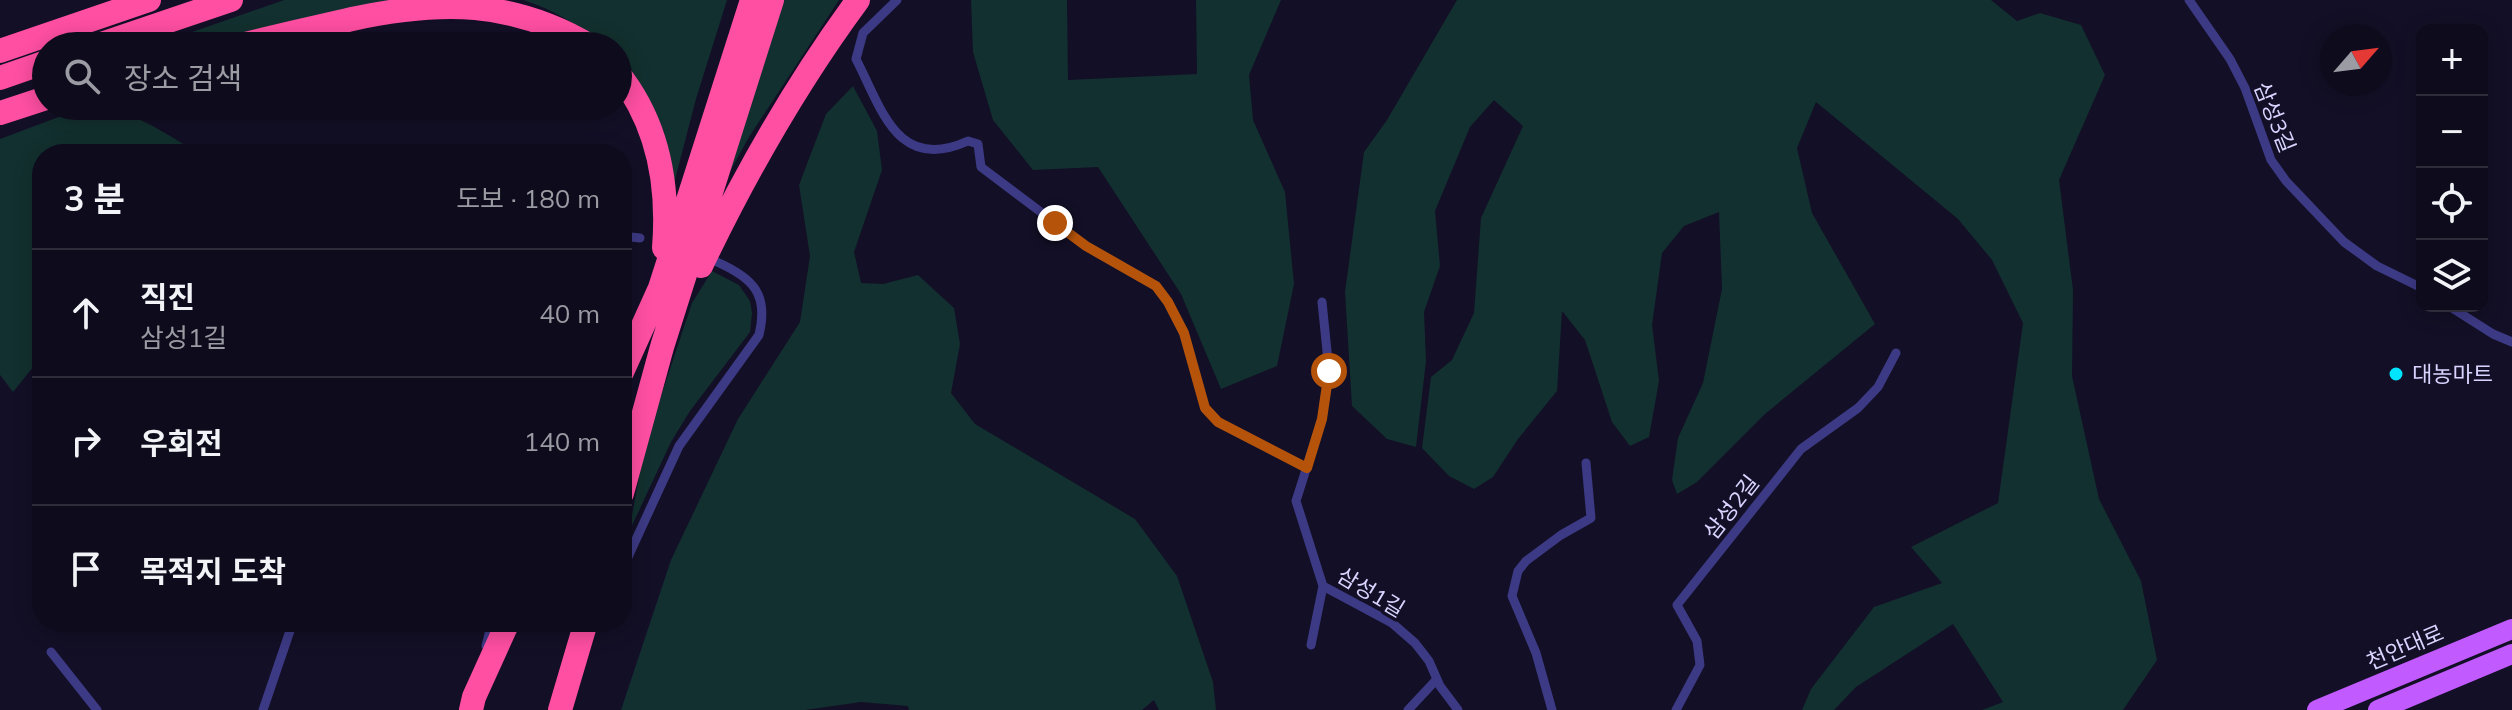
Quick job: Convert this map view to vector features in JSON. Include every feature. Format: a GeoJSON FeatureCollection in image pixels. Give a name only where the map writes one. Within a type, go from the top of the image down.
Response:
{"type":"FeatureCollection","features":[{"type":"Feature","properties":{"kind":"highway"},"geometry":{"type":"LineString","coordinates":[[56,32],[149,0]]}},
{"type":"Feature","properties":{"kind":"highway"},"geometry":{"type":"LineString","coordinates":[[136,32],[231,0]]}},
{"type":"Feature","properties":{"kind":"highway"},"geometry":{"type":"LineString","coordinates":[[632,350],[660,288],[752,0]]}},
{"type":"Feature","properties":{"kind":"highway"},"geometry":{"type":"LineString","coordinates":[[632,456],[662,347],[772,0]]}},
{"type":"Feature","properties":{"kind":"highway"},"geometry":{"type":"LineString","coordinates":[[662,347],[735,195],[764,143],[822,50],[858,0]]}},
{"type":"Feature","properties":{"kind":"highway"},"geometry":{"type":"LineString","coordinates":[[296,32],[409,5],[446,1],[486,1],[527,10],[573,32]]}},
{"type":"Feature","properties":{"kind":"highway"},"geometry":{"type":"LineString","coordinates":[[0,51],[32,40]]}},
{"type":"Feature","properties":{"kind":"highway"},"geometry":{"type":"LineString","coordinates":[[0,78],[32,67]]}},
{"type":"Feature","properties":{"kind":"highway"},"geometry":{"type":"LineString","coordinates":[[632,91],[656,145],[662,176],[665,232],[660,288]]}},
{"type":"Feature","properties":{"kind":"highway"},"geometry":{"type":"LineString","coordinates":[[0,113],[32,103]]}},
{"type":"Feature","properties":{"kind":"highway"},"geometry":{"type":"LineString","coordinates":[[472,703],[504,632]]}},
{"type":"Feature","properties":{"kind":"highway"},"geometry":{"type":"LineString","coordinates":[[560,710],[583,632]]}},
{"type":"Feature","properties":{"kind":"main road","name":"천안대로"},"geometry":{"type":"LineString","coordinates":[[2317,710],[2512,629]]}},
{"type":"Feature","properties":{"kind":"main road"},"geometry":{"type":"LineString","coordinates":[[2378,710],[2512,654]]}},
{"type":"Feature","properties":{"kind":"lane"},"geometry":{"type":"LineString","coordinates":[[897,0],[863,33],[856,59],[895,134],[917,148],[949,149],[968,141],[978,144],[981,167],[1086,246],[1156,286],[1184,333],[1205,408],[1218,422],[1307,468]]}},
{"type":"Feature","properties":{"kind":"lane","name":"삼성3길"},"geometry":{"type":"LineString","coordinates":[[2189,0],[2230,59],[2245,88],[2271,160],[2286,181],[2344,242],[2377,266],[2416,285]]}},
{"type":"Feature","properties":{"kind":"lane"},"geometry":{"type":"LineString","coordinates":[[632,237],[640,238]]}},
{"type":"Feature","properties":{"kind":"lane"},"geometry":{"type":"LineString","coordinates":[[632,548],[679,446],[759,335],[764,316],[760,298],[752,284],[741,273],[717,262]]}},
{"type":"Feature","properties":{"kind":"lane","name":"삼성1길"},"geometry":{"type":"LineString","coordinates":[[1322,302],[1329,371],[1322,419],[1296,501],[1323,586],[1392,623],[1415,643],[1458,710]]}},
{"type":"Feature","properties":{"kind":"lane"},"geometry":{"type":"LineString","coordinates":[[2458,312],[2512,342]]}},
{"type":"Feature","properties":{"kind":"lane","name":"삼성2길"},"geometry":{"type":"LineString","coordinates":[[1676,710],[1700,665],[1697,641],[1677,605],[1801,449],[1858,408],[1878,387],[1896,353]]}},
{"type":"Feature","properties":{"kind":"lane"},"geometry":{"type":"LineString","coordinates":[[1552,710],[1536,653],[1512,596],[1518,571],[1526,561],[1591,518],[1586,463]]}},
{"type":"Feature","properties":{"kind":"lane"},"geometry":{"type":"LineString","coordinates":[[1311,645],[1323,586]]}},
{"type":"Feature","properties":{"kind":"lane"},"geometry":{"type":"LineString","coordinates":[[263,710],[290,632]]}},
{"type":"Feature","properties":{"kind":"lane"},"geometry":{"type":"LineString","coordinates":[[472,703],[490,632]]}},
{"type":"Feature","properties":{"kind":"lane"},"geometry":{"type":"LineString","coordinates":[[577,655],[590,632]]}},
{"type":"Feature","properties":{"kind":"lane"},"geometry":{"type":"LineString","coordinates":[[51,652],[97,710]]}},
{"type":"Feature","properties":{"kind":"lane"},"geometry":{"type":"LineString","coordinates":[[1408,710],[1437,679]]}},
{"type":"Feature","properties":{"kind":"green space"},"geometry":{"type":"Polygon","coordinates":[[[284,0],[391,0],[265,32],[192,32],[284,0]]]}},
{"type":"Feature","properties":{"kind":"green space"},"geometry":{"type":"Polygon","coordinates":[[[523,0],[727,0],[696,99],[671,195],[664,132],[649,101],[632,80],[632,32],[584,32],[541,6],[523,0]]]}},
{"type":"Feature","properties":{"kind":"green space"},"geometry":{"type":"Polygon","coordinates":[[[775,0],[839,0],[749,137],[712,204],[775,0]]]}},
{"type":"Feature","properties":{"kind":"green space"},"geometry":{"type":"Polygon","coordinates":[[[971,0],[1067,0],[1068,80],[1197,74],[1196,0],[1281,0],[1249,75],[1253,120],[1285,192],[1294,284],[1277,366],[1221,389],[1181,294],[1098,167],[1033,170],[993,120],[973,52],[971,0]]]}},
{"type":"Feature","properties":{"kind":"green space"},"geometry":{"type":"Polygon","coordinates":[[[1457,0],[1991,0],[2017,21],[2040,13],[2081,25],[2105,75],[2059,180],[2073,290],[2072,376],[2099,499],[2141,581],[2157,660],[2123,710],[1982,710],[2003,702],[1953,624],[1856,687],[1834,710],[1802,710],[1811,689],[1874,607],[1942,583],[1911,547],[1998,503],[2023,323],[1992,260],[1958,219],[1816,102],[1797,148],[1812,213],[1875,324],[1765,414],[1697,482],[1677,494],[1672,480],[1678,438],[1703,383],[1722,289],[1719,212],[1684,226],[1662,253],[1652,325],[1659,381],[1649,437],[1630,446],[1612,422],[1585,340],[1562,311],[1557,391],[1518,439],[1493,477],[1474,489],[1449,476],[1422,448],[1431,377],[1452,360],[1474,313],[1481,218],[1523,126],[1494,100],[1470,127],[1435,211],[1440,266],[1424,312],[1426,361],[1416,447],[1387,439],[1352,406],[1345,292],[1364,152],[1387,120],[1457,0]]]}},
{"type":"Feature","properties":{"kind":"green space"},"geometry":{"type":"Polygon","coordinates":[[[853,86],[877,131],[882,170],[854,252],[861,283],[883,284],[918,275],[954,308],[960,344],[951,393],[975,424],[1135,519],[1177,576],[1213,682],[1216,710],[1159,710],[1154,700],[1142,710],[909,710],[908,706],[861,702],[805,710],[621,710],[671,560],[738,419],[800,322],[810,256],[799,185],[826,114],[853,86]]]}},
{"type":"Feature","properties":{"kind":"green space"},"geometry":{"type":"Polygon","coordinates":[[[51,120],[141,120],[184,144],[32,144],[32,368],[13,392],[0,375],[0,139],[51,120]]]}},
{"type":"Feature","properties":{"kind":"green space"},"geometry":{"type":"Polygon","coordinates":[[[712,271],[739,285],[750,301],[750,332],[690,411],[671,442],[632,526],[645,444],[692,303],[712,271]]]}},
{"type":"Feature","properties":{"kind":"place","name":"대농마트"},"geometry":{"type":"Point","coordinates":[2396,374]}},
{"type":"Feature","properties":{"kind":"route"},"geometry":{"type":"LineString","coordinates":[[1055,223],[1086,246],[1156,286],[1184,333],[1205,408],[1218,422],[1307,468],[1322,419],[1329,371]]}}]}
